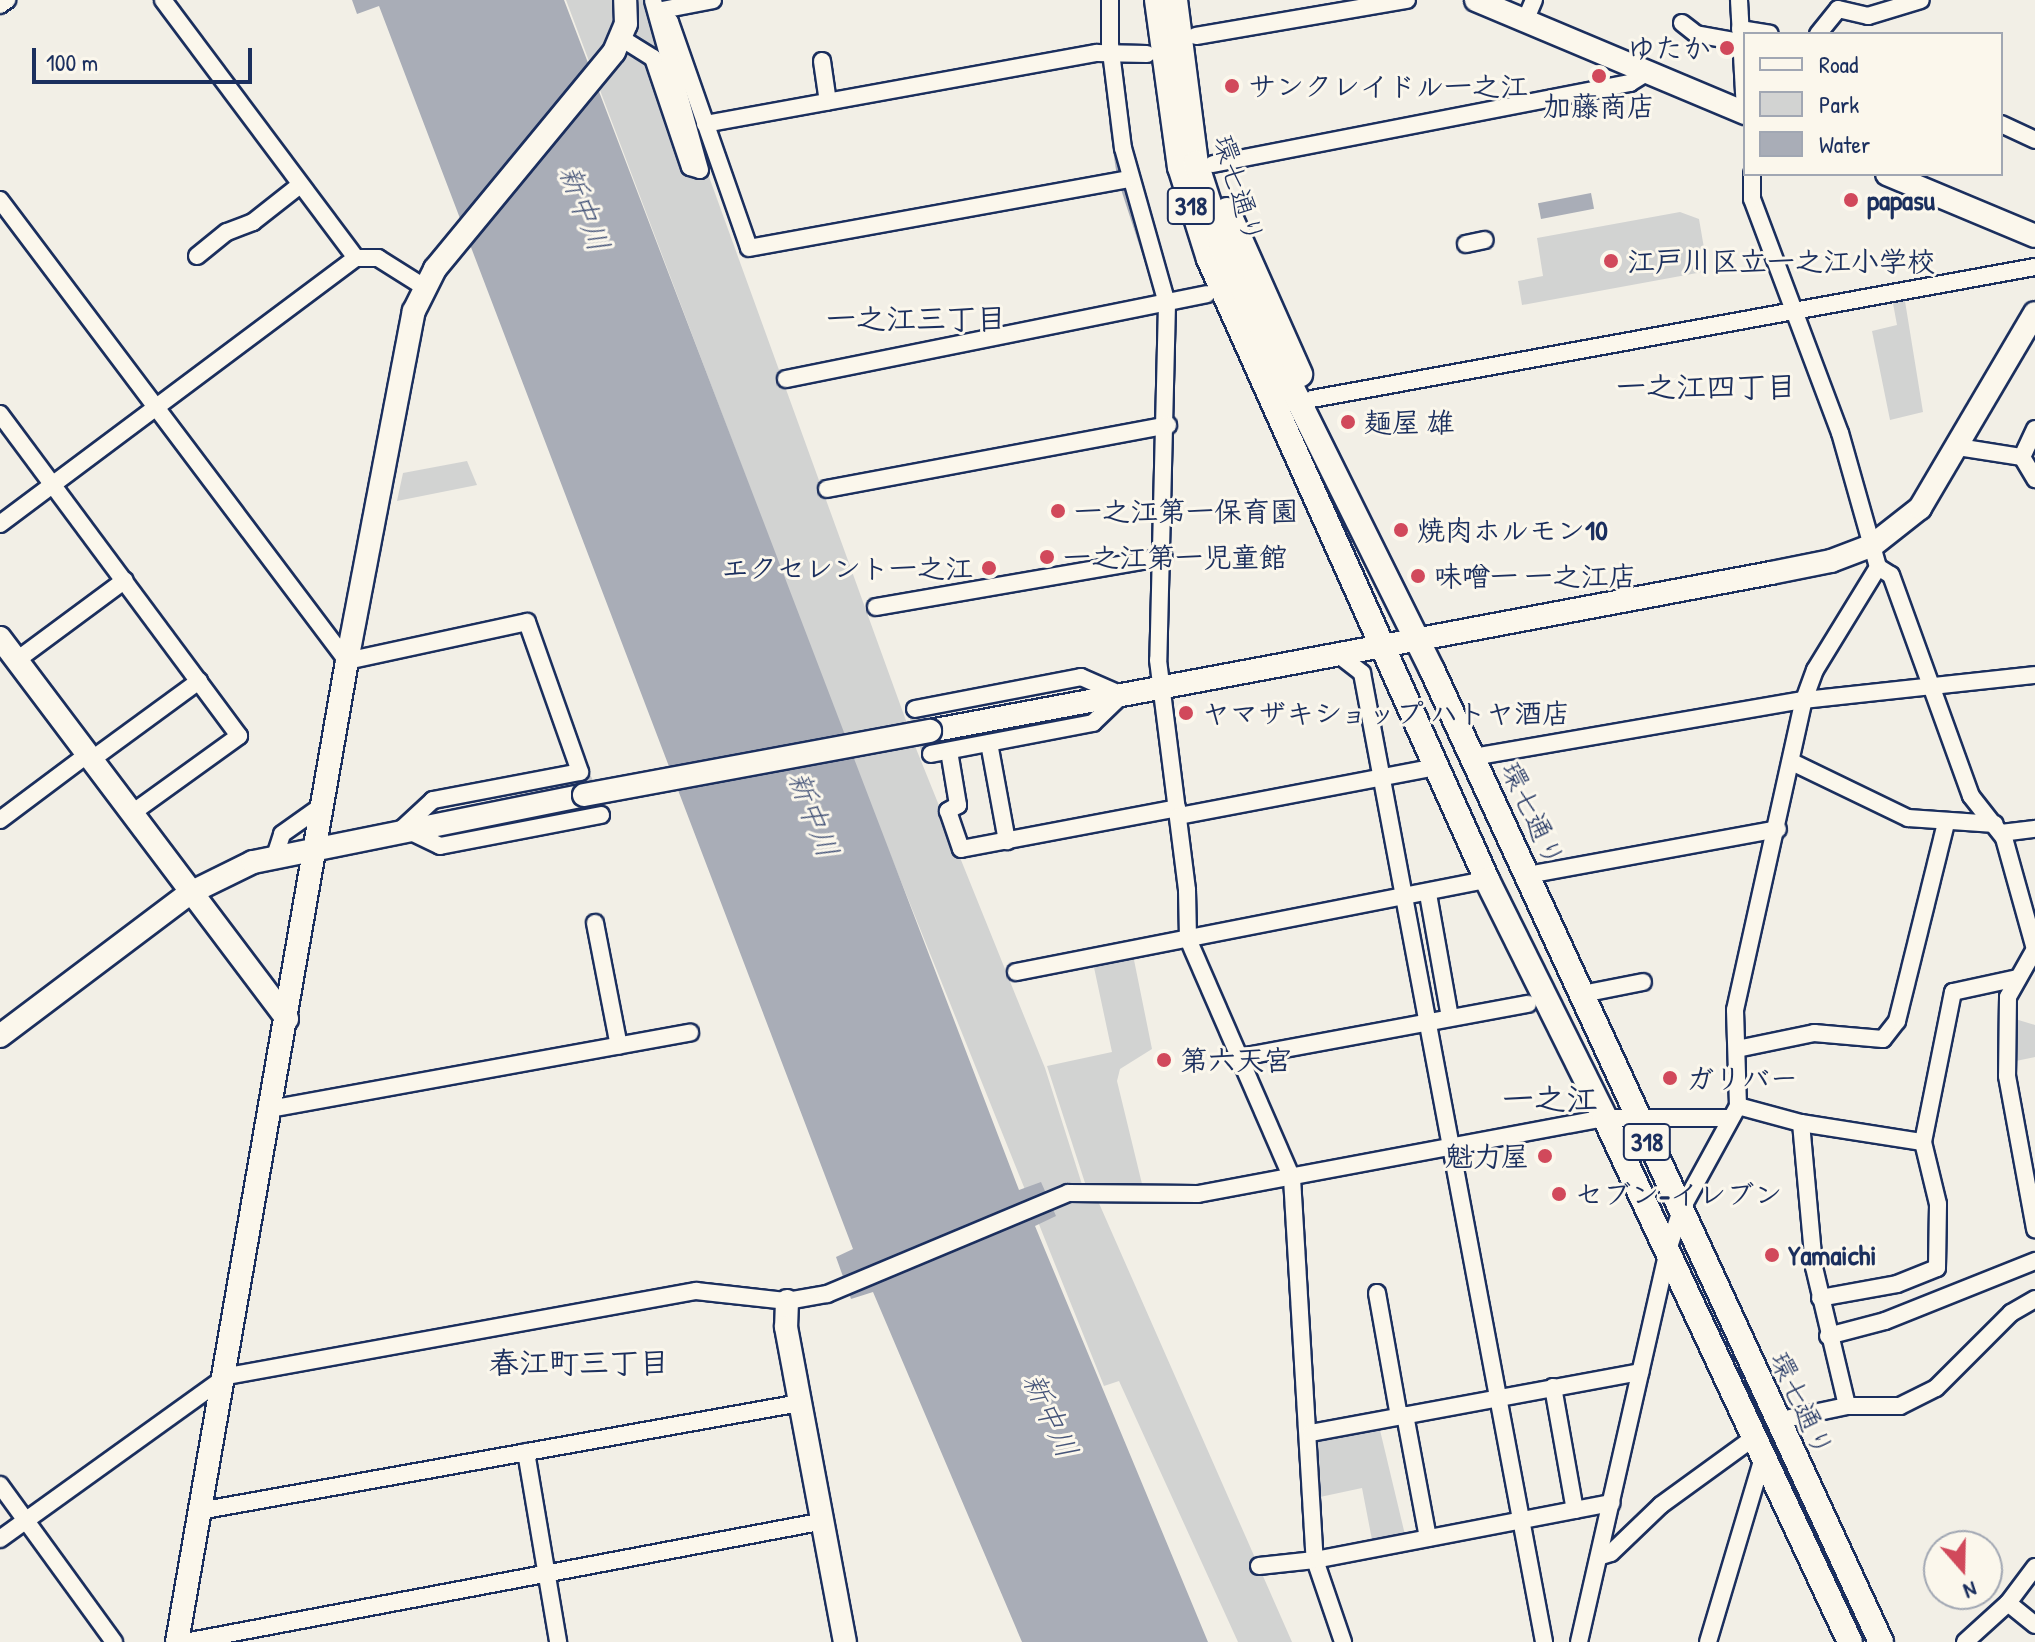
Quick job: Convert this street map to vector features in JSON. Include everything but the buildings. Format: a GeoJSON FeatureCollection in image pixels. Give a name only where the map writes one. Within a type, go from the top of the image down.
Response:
{"type":"FeatureCollection","features":[{"type":"Feature","properties":{"kind":"main road"},"geometry":{"type":"LineString","coordinates":[[1141,0],[1169,192],[1207,294],[1380,647]]}},
{"type":"Feature","properties":{"kind":"main road","name":"環七通り"},"geometry":{"type":"LineString","coordinates":[[1157,0],[1173,132],[1188,198],[1209,259],[1292,396],[1380,647],[1487,880],[1668,1250],[1850,1642]]}},
{"type":"Feature","properties":{"kind":"main road","name":"環七通り"},"geometry":{"type":"LineString","coordinates":[[1175,0],[1190,128],[1205,195],[1225,253],[1292,396],[1418,639],[1528,875],[1634,1114],[1881,1642]]}},
{"type":"Feature","properties":{"kind":"main road"},"geometry":{"type":"LineString","coordinates":[[1192,0],[1213,164],[1292,396]]}},
{"type":"Feature","properties":{"kind":"street"},"geometry":{"type":"LineString","coordinates":[[163,0],[356,258]]}},
{"type":"Feature","properties":{"kind":"street"},"geometry":{"type":"LineString","coordinates":[[177,1642],[347,661],[409,332],[429,278],[617,45],[625,0]]}},
{"type":"Feature","properties":{"kind":"street"},"geometry":{"type":"LineString","coordinates":[[655,6],[713,0]]}},
{"type":"Feature","properties":{"kind":"street"},"geometry":{"type":"LineString","coordinates":[[1110,0],[1129,179],[1167,304],[1168,425],[1160,688],[1178,812],[1188,939],[1236,1058],[1292,1178],[1311,1433],[1315,1560],[1343,1642]]}},
{"type":"Feature","properties":{"kind":"street"},"geometry":{"type":"LineString","coordinates":[[1196,36],[1407,0]]}},
{"type":"Feature","properties":{"kind":"street"},"geometry":{"type":"LineString","coordinates":[[1476,0],[1530,10],[1646,73],[1743,110]]}},
{"type":"Feature","properties":{"kind":"street"},"geometry":{"type":"LineString","coordinates":[[1739,0],[1743,81]]}},
{"type":"Feature","properties":{"kind":"street"},"geometry":{"type":"LineString","coordinates":[[1820,32],[1838,9],[1868,16],[1921,0]]}},
{"type":"Feature","properties":{"kind":"street"},"geometry":{"type":"LineString","coordinates":[[617,45],[653,58],[690,167],[700,170],[655,6]]}},
{"type":"Feature","properties":{"kind":"street"},"geometry":{"type":"LineString","coordinates":[[655,6],[670,22],[749,248],[1129,179]]}},
{"type":"Feature","properties":{"kind":"street"},"geometry":{"type":"LineString","coordinates":[[1682,23],[1696,34],[1743,36]]}},
{"type":"Feature","properties":{"kind":"street"},"geometry":{"type":"LineString","coordinates":[[705,124],[1097,53],[1147,54]]}},
{"type":"Feature","properties":{"kind":"street"},"geometry":{"type":"LineString","coordinates":[[822,61],[828,102]]}},
{"type":"Feature","properties":{"kind":"street"},"geometry":{"type":"LineString","coordinates":[[1213,164],[1616,86],[1646,73]]}},
{"type":"Feature","properties":{"kind":"street"},"geometry":{"type":"LineString","coordinates":[[2003,125],[2035,140]]}},
{"type":"Feature","properties":{"kind":"street"},"geometry":{"type":"LineString","coordinates":[[1752,176],[1752,199],[1840,433],[1876,556],[1891,575],[1971,796],[1998,829],[2026,903],[2035,949],[2008,997],[2007,1076],[2035,1229]]}},
{"type":"Feature","properties":{"kind":"street"},"geometry":{"type":"LineString","coordinates":[[1892,176],[2035,236]]}},
{"type":"Feature","properties":{"kind":"street"},"geometry":{"type":"LineString","coordinates":[[197,256],[227,232],[253,222],[300,185]]}},
{"type":"Feature","properties":{"kind":"street"},"geometry":{"type":"LineString","coordinates":[[0,200],[6,219],[156,407],[347,661]]}},
{"type":"Feature","properties":{"kind":"street"},"geometry":{"type":"LineString","coordinates":[[1466,244],[1485,240]]}},
{"type":"Feature","properties":{"kind":"street"},"geometry":{"type":"LineString","coordinates":[[0,524],[356,258],[378,258],[429,278]]}},
{"type":"Feature","properties":{"kind":"street"},"geometry":{"type":"LineString","coordinates":[[1292,396],[2035,267]]}},
{"type":"Feature","properties":{"kind":"street"},"geometry":{"type":"LineString","coordinates":[[786,379],[1207,294]]}},
{"type":"Feature","properties":{"kind":"street"},"geometry":{"type":"LineString","coordinates":[[1579,1642],[1601,1556],[1668,1250],[1680,1212],[1734,1112],[1735,1010],[1778,829],[1804,700],[1815,670],[1876,556],[1920,508],[2035,313]]}},
{"type":"Feature","properties":{"kind":"street"},"geometry":{"type":"LineString","coordinates":[[0,414],[239,736],[131,814]]}},
{"type":"Feature","properties":{"kind":"street"},"geometry":{"type":"LineString","coordinates":[[827,489],[1168,425]]}},
{"type":"Feature","properties":{"kind":"street"},"geometry":{"type":"LineString","coordinates":[[2022,457],[2035,429]]}},
{"type":"Feature","properties":{"kind":"street"},"geometry":{"type":"LineString","coordinates":[[1958,447],[2022,457]]}},
{"type":"Feature","properties":{"kind":"street"},"geometry":{"type":"LineString","coordinates":[[2022,457],[2035,479]]}},
{"type":"Feature","properties":{"kind":"street"},"geometry":{"type":"LineString","coordinates":[[0,1036],[190,893],[275,856],[582,784],[930,731],[1816,564],[1876,556]]}},
{"type":"Feature","properties":{"kind":"street"},"geometry":{"type":"LineString","coordinates":[[876,607],[1164,557]]}},
{"type":"Feature","properties":{"kind":"street"},"geometry":{"type":"LineString","coordinates":[[17,660],[125,580]]}},
{"type":"Feature","properties":{"kind":"street"},"geometry":{"type":"LineString","coordinates":[[347,661],[527,622],[582,784]]}},
{"type":"Feature","properties":{"kind":"street"},"geometry":{"type":"LineString","coordinates":[[0,638],[287,1019]]}},
{"type":"Feature","properties":{"kind":"street"},"geometry":{"type":"LineString","coordinates":[[1339,655],[1362,673],[1544,1642]]}},
{"type":"Feature","properties":{"kind":"street"},"geometry":{"type":"LineString","coordinates":[[1473,757],[1804,700],[2035,675]]}},
{"type":"Feature","properties":{"kind":"street"},"geometry":{"type":"LineString","coordinates":[[915,709],[1081,677],[1122,695]]}},
{"type":"Feature","properties":{"kind":"street"},"geometry":{"type":"LineString","coordinates":[[0,820],[199,681]]}},
{"type":"Feature","properties":{"kind":"street"},"geometry":{"type":"LineString","coordinates":[[931,754],[1093,723],[1122,695]]}},
{"type":"Feature","properties":{"kind":"street"},"geometry":{"type":"LineString","coordinates":[[989,743],[1007,841]]}},
{"type":"Feature","properties":{"kind":"street"},"geometry":{"type":"LineString","coordinates":[[949,751],[958,805],[948,811],[961,849],[1435,767]]}},
{"type":"Feature","properties":{"kind":"street"},"geometry":{"type":"LineString","coordinates":[[1792,762],[1908,818],[1998,829],[2035,829]]}},
{"type":"Feature","properties":{"kind":"street"},"geometry":{"type":"LineString","coordinates":[[275,856],[282,834],[323,805]]}},
{"type":"Feature","properties":{"kind":"street"},"geometry":{"type":"LineString","coordinates":[[403,828],[440,846],[601,815]]}},
{"type":"Feature","properties":{"kind":"street"},"geometry":{"type":"LineString","coordinates":[[1737,1049],[1814,1033],[1883,1039],[1897,1021],[1946,823]]}},
{"type":"Feature","properties":{"kind":"street"},"geometry":{"type":"LineString","coordinates":[[1528,875],[1778,829]]}},
{"type":"Feature","properties":{"kind":"street"},"geometry":{"type":"LineString","coordinates":[[1016,972],[1428,894],[1487,880]]}},
{"type":"Feature","properties":{"kind":"street"},"geometry":{"type":"LineString","coordinates":[[1428,894],[1450,1017]]}},
{"type":"Feature","properties":{"kind":"street"},"geometry":{"type":"LineString","coordinates":[[595,923],[619,1046]]}},
{"type":"Feature","properties":{"kind":"street"},"geometry":{"type":"LineString","coordinates":[[1820,1298],[1934,1273],[1938,1204],[1923,1142],[1953,992],[2018,978]]}},
{"type":"Feature","properties":{"kind":"street"},"geometry":{"type":"LineString","coordinates":[[1582,994],[1643,982]]}},
{"type":"Feature","properties":{"kind":"street"},"geometry":{"type":"LineString","coordinates":[[1236,1058],[1528,1004]]}},
{"type":"Feature","properties":{"kind":"street"},"geometry":{"type":"LineString","coordinates":[[270,1109],[690,1033]]}},
{"type":"Feature","properties":{"kind":"street"},"geometry":{"type":"LineString","coordinates":[[0,1539],[222,1379],[696,1291],[787,1301],[827,1294],[1068,1193],[1198,1194],[1634,1114],[1734,1112],[1923,1142]]}},
{"type":"Feature","properties":{"kind":"street"},"geometry":{"type":"LineString","coordinates":[[1801,1123],[1820,1298],[1847,1406]]}},
{"type":"Feature","properties":{"kind":"street"},"geometry":{"type":"LineString","coordinates":[[1828,1336],[1885,1321],[2035,1261]]}},
{"type":"Feature","properties":{"kind":"street"},"geometry":{"type":"LineString","coordinates":[[1377,1293],[1428,1538]]}},
{"type":"Feature","properties":{"kind":"street"},"geometry":{"type":"LineString","coordinates":[[1776,1421],[1847,1406],[1900,1406],[1936,1388],[1992,1330],[2035,1299]]}},
{"type":"Feature","properties":{"kind":"street"},"geometry":{"type":"LineString","coordinates":[[787,1301],[786,1327],[845,1642]]}},
{"type":"Feature","properties":{"kind":"street"},"geometry":{"type":"LineString","coordinates":[[1311,1433],[1640,1372]]}},
{"type":"Feature","properties":{"kind":"street"},"geometry":{"type":"LineString","coordinates":[[1553,1387],[1575,1510]]}},
{"type":"Feature","properties":{"kind":"street"},"geometry":{"type":"LineString","coordinates":[[199,1511],[800,1403]]}},
{"type":"Feature","properties":{"kind":"street"},"geometry":{"type":"LineString","coordinates":[[1601,1556],[1611,1553],[1661,1505],[1760,1445]]}},
{"type":"Feature","properties":{"kind":"street"},"geometry":{"type":"LineString","coordinates":[[1708,1642],[1760,1445]]}},
{"type":"Feature","properties":{"kind":"street"},"geometry":{"type":"LineString","coordinates":[[526,1452],[558,1642]]}},
{"type":"Feature","properties":{"kind":"street"},"geometry":{"type":"LineString","coordinates":[[0,1485],[114,1642]]}},
{"type":"Feature","properties":{"kind":"street"},"geometry":{"type":"LineString","coordinates":[[1259,1566],[1315,1560],[1612,1503]]}},
{"type":"Feature","properties":{"kind":"street"},"geometry":{"type":"LineString","coordinates":[[185,1642],[824,1521]]}},
{"type":"Feature","properties":{"kind":"street"},"geometry":{"type":"LineString","coordinates":[[1965,1642],[2008,1603],[2035,1567]]}},
{"type":"Feature","properties":{"kind":"street"},"geometry":{"type":"LineString","coordinates":[[2008,1603],[2035,1625]]}},
{"type":"Feature","properties":{"kind":"green space"},"geometry":{"type":"Polygon","coordinates":[[[566,0],[645,0],[917,751],[1045,1068],[1086,1197],[1098,1201],[1292,1642],[1238,1642],[1119,1381],[1104,1386],[857,772],[566,0]]]}},
{"type":"Feature","properties":{"kind":"green space"},"geometry":{"type":"Polygon","coordinates":[[[1680,212],[1699,219],[1708,271],[1522,305],[1518,281],[1543,276],[1537,238],[1680,212]]]}},
{"type":"Feature","properties":{"kind":"green space"},"geometry":{"type":"Polygon","coordinates":[[[1904,295],[1923,412],[1890,420],[1872,331],[1897,325],[1892,298],[1904,295]]]}},
{"type":"Feature","properties":{"kind":"green space"},"geometry":{"type":"Polygon","coordinates":[[[467,461],[477,485],[397,501],[403,473],[467,461]]]}},
{"type":"Feature","properties":{"kind":"green space"},"geometry":{"type":"Polygon","coordinates":[[[1132,950],[1152,1049],[1120,1069],[1117,1081],[1143,1188],[1086,1186],[1047,1066],[1112,1052],[1092,958],[1132,950]]]}},
{"type":"Feature","properties":{"kind":"green space"},"geometry":{"type":"Polygon","coordinates":[[[2012,1018],[2035,1025],[2035,1057],[2011,1062],[2012,1018]]]}},
{"type":"Feature","properties":{"kind":"green space"},"geometry":{"type":"Polygon","coordinates":[[[1379,1426],[1406,1539],[1373,1545],[1362,1488],[1320,1497],[1317,1437],[1379,1426]]]}},
{"type":"Feature","properties":{"kind":"water","name":"新中川"},"geometry":{"type":"Polygon","coordinates":[[[352,0],[564,0],[1019,1190],[1041,1182],[1056,1216],[1035,1226],[1208,1642],[1022,1642],[873,1292],[851,1299],[836,1257],[853,1249],[379,6],[357,14],[352,0]]]}},
{"type":"Feature","properties":{"kind":"water"},"geometry":{"type":"Polygon","coordinates":[[[1591,193],[1594,209],[1541,219],[1538,203],[1591,193]]]}},
{"type":"Feature","properties":{"kind":"waterway"},"geometry":{"type":"LineString","coordinates":[[1108,91],[1109,107]]}},
{"type":"Feature","properties":{"kind":"waterway"},"geometry":{"type":"LineString","coordinates":[[1111,124],[1119,176]]}},
{"type":"Feature","properties":{"kind":"waterway"},"geometry":{"type":"LineString","coordinates":[[1122,186],[1152,278]]}},
{"type":"Feature","properties":{"kind":"tunnel"},"geometry":{"type":"LineString","coordinates":[[915,709],[931,754]]}},
{"type":"Feature","properties":{"kind":"tunnel"},"geometry":{"type":"LineString","coordinates":[[580,772],[601,815]]}},
{"type":"Feature","properties":{"kind":"place","name":"ゆたか"},"geometry":{"type":"Point","coordinates":[1727,48]}},
{"type":"Feature","properties":{"kind":"place","name":"加藤商店"},"geometry":{"type":"Point","coordinates":[1599,76]}},
{"type":"Feature","properties":{"kind":"place","name":"サンクレイドル一之江"},"geometry":{"type":"Point","coordinates":[1232,86]}},
{"type":"Feature","properties":{"kind":"place","name":"papasu"},"geometry":{"type":"Point","coordinates":[1851,200]}},
{"type":"Feature","properties":{"kind":"place","name":"江戸川区立一之江小学校"},"geometry":{"type":"Point","coordinates":[1611,261]}},
{"type":"Feature","properties":{"kind":"place","name":"麺屋 雄"},"geometry":{"type":"Point","coordinates":[1348,422]}},
{"type":"Feature","properties":{"kind":"place","name":"一之江第一保育園"},"geometry":{"type":"Point","coordinates":[1058,511]}},
{"type":"Feature","properties":{"kind":"place","name":"焼肉ホルモン10"},"geometry":{"type":"Point","coordinates":[1401,530]}},
{"type":"Feature","properties":{"kind":"place","name":"一之江第一児童館"},"geometry":{"type":"Point","coordinates":[1047,557]}},
{"type":"Feature","properties":{"kind":"place","name":"エクセレント一之江"},"geometry":{"type":"Point","coordinates":[989,568]}},
{"type":"Feature","properties":{"kind":"place","name":"味噌一 一之江店"},"geometry":{"type":"Point","coordinates":[1418,576]}},
{"type":"Feature","properties":{"kind":"place","name":"ヤマザキショップ ハトヤ酒店"},"geometry":{"type":"Point","coordinates":[1186,713]}},
{"type":"Feature","properties":{"kind":"place","name":"第六天宮"},"geometry":{"type":"Point","coordinates":[1164,1060]}},
{"type":"Feature","properties":{"kind":"place","name":"ガリバー"},"geometry":{"type":"Point","coordinates":[1670,1078]}},
{"type":"Feature","properties":{"kind":"place","name":"魁力屋"},"geometry":{"type":"Point","coordinates":[1545,1156]}},
{"type":"Feature","properties":{"kind":"place","name":"セブン-イレブン"},"geometry":{"type":"Point","coordinates":[1559,1194]}},
{"type":"Feature","properties":{"kind":"place","name":"Yamaichi"},"geometry":{"type":"Point","coordinates":[1772,1255]}},
{"type":"Feature","properties":{"kind":"district","name":"一之江三丁目"},"geometry":{"type":"Point","coordinates":[916,318]}},
{"type":"Feature","properties":{"kind":"district","name":"一之江四丁目"},"geometry":{"type":"Point","coordinates":[1706,386]}},
{"type":"Feature","properties":{"kind":"district","name":"一之江"},"geometry":{"type":"Point","coordinates":[1550,1099]}},
{"type":"Feature","properties":{"kind":"district","name":"春江町三丁目"},"geometry":{"type":"Point","coordinates":[579,1362]}}]}
